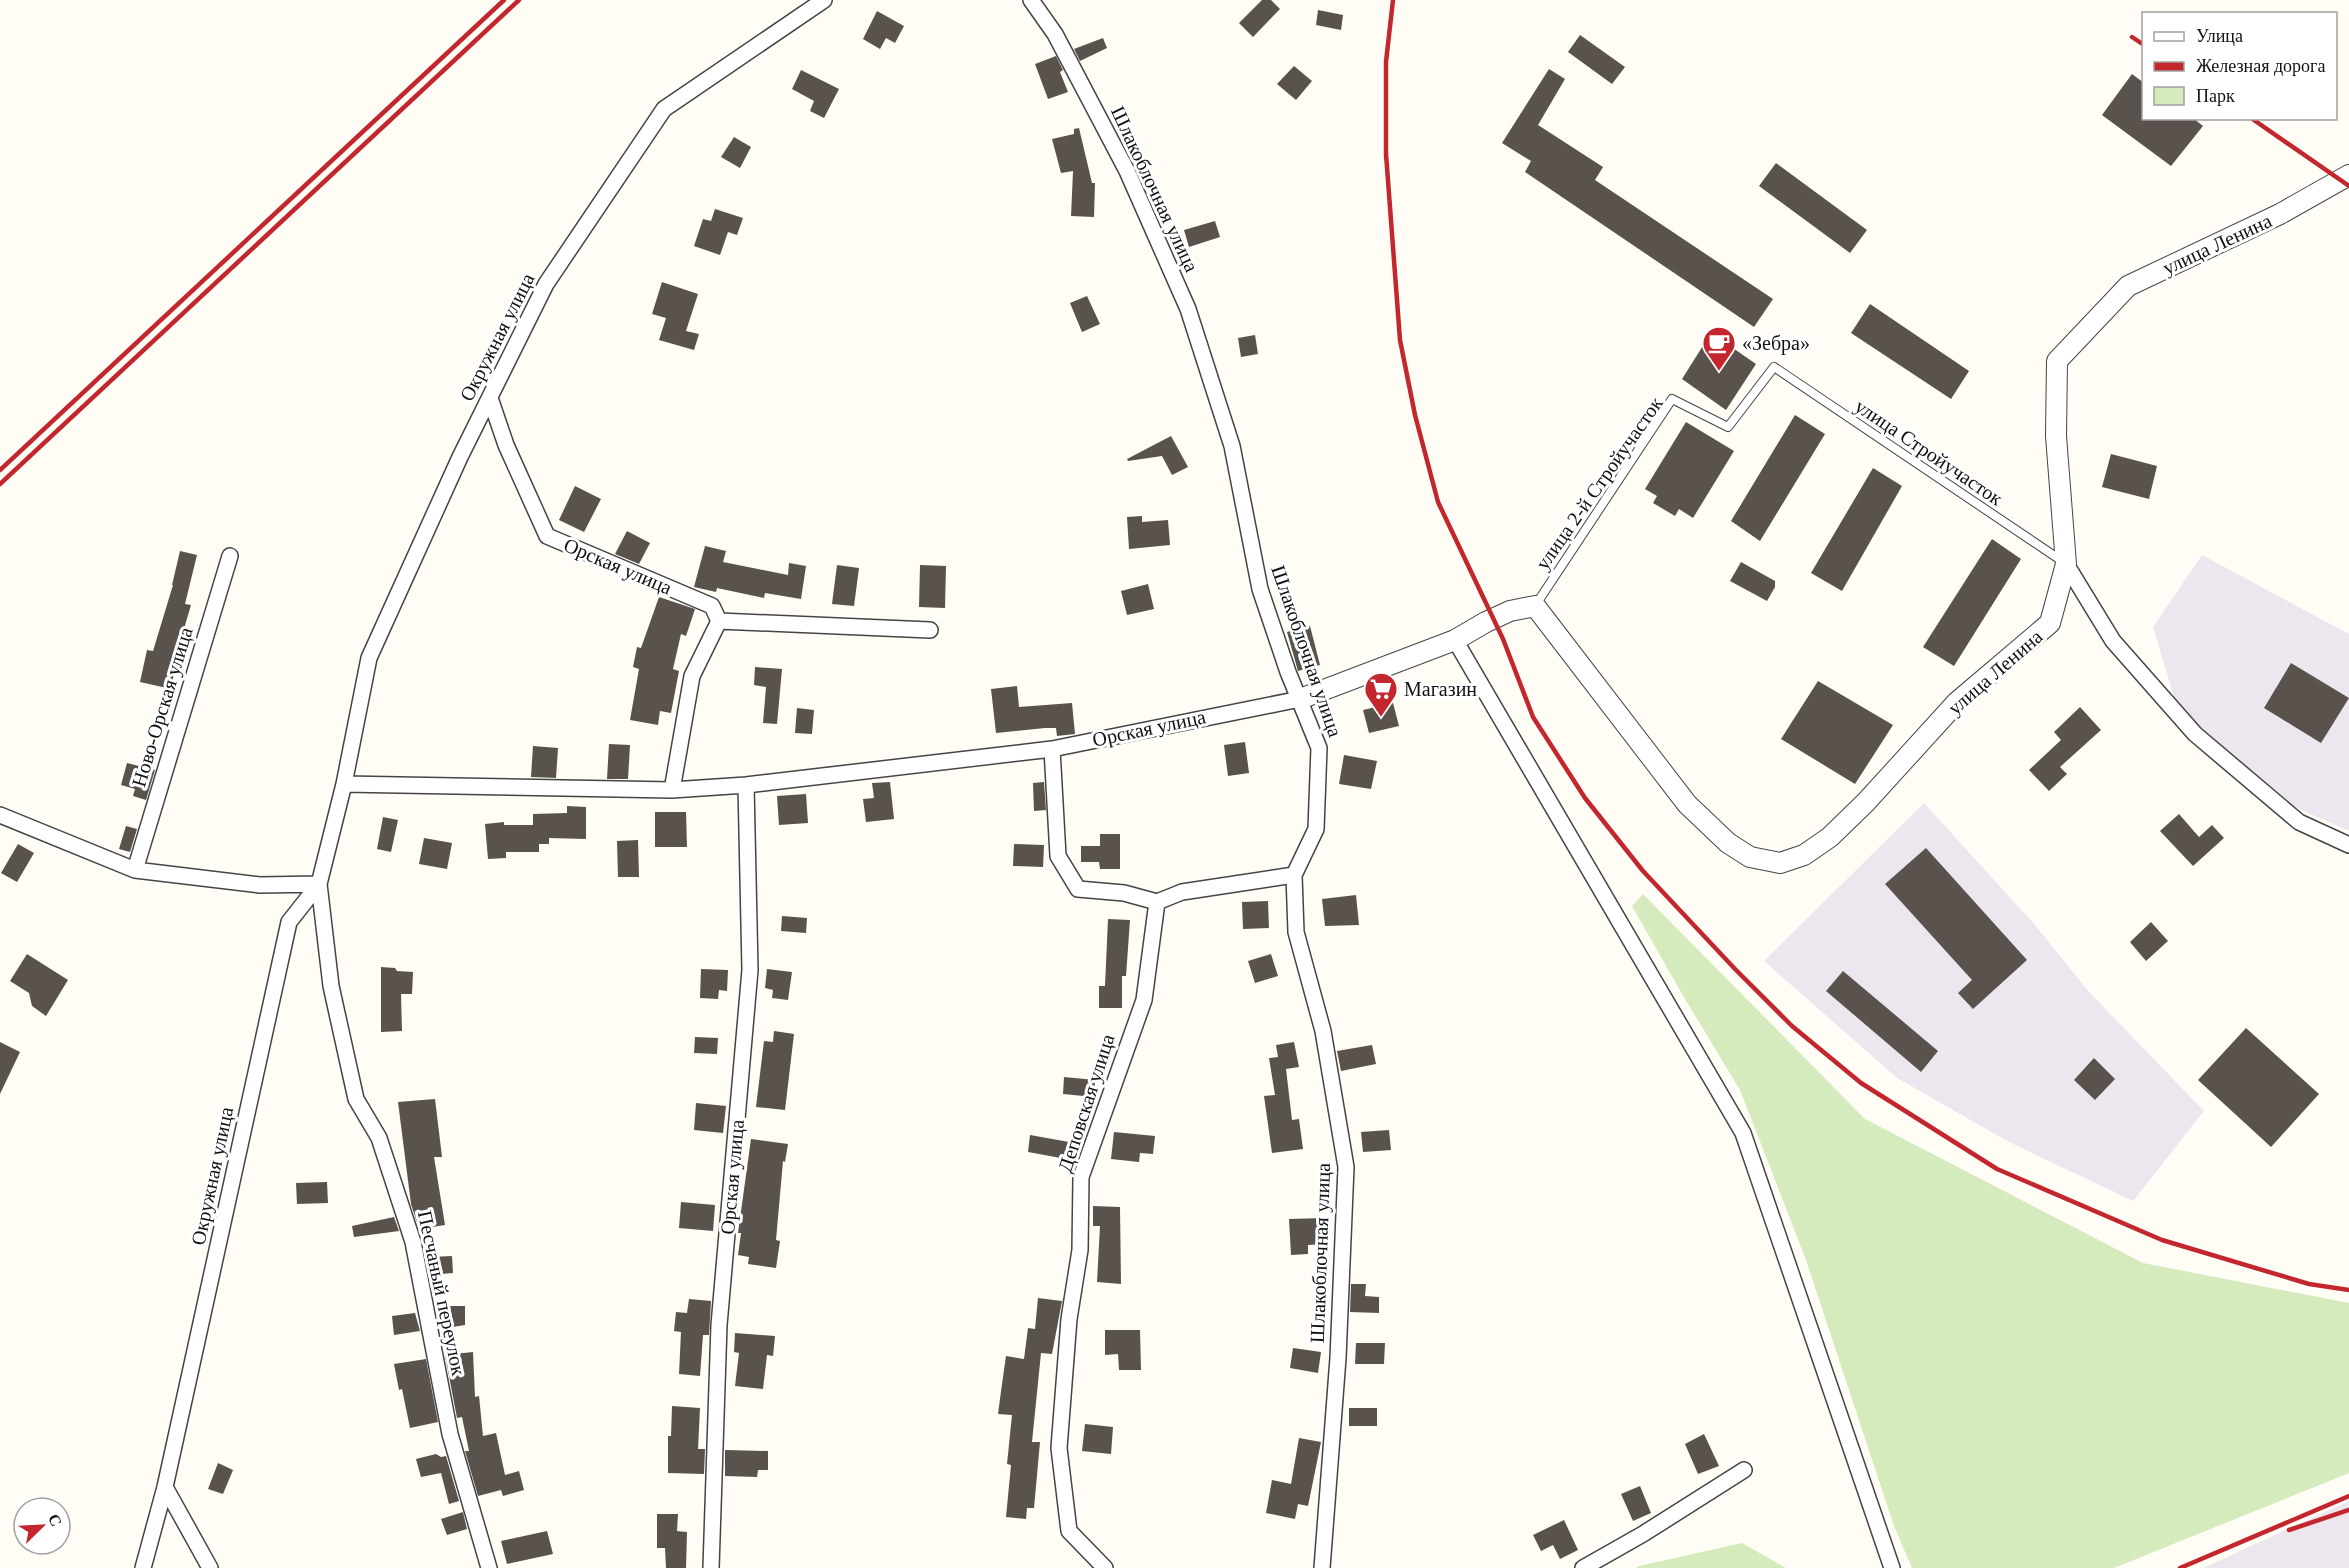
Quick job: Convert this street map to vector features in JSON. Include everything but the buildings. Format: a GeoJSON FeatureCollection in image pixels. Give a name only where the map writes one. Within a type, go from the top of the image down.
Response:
{"type":"FeatureCollection","features":[{"type":"Feature","properties":{"kind":"street","name":"Окружная улица"},"geometry":{"type":"LineString","coordinates":[[344,784],[369,658],[460,457],[546,284],[664,109],[824,0]]}},
{"type":"Feature","properties":{"kind":"street","name":"Шлакоблочная улица"},"geometry":{"type":"LineString","coordinates":[[1031,0],[1055,34],[1128,171],[1188,309],[1232,446],[1260,589],[1287,672],[1319,748],[1316,829],[1294,875],[1296,932],[1323,1030],[1346,1167],[1338,1358],[1322,1568]]}},
{"type":"Feature","properties":{"kind":"street","name":"улица Ленина"},"geometry":{"type":"LineString","coordinates":[[1535,606],[1687,804],[1728,843],[1750,857],[1780,863],[1804,855],[1830,837],[1866,802],[1957,702],[2050,623],[2066,564],[2056,436],[2057,360],[2128,286],[2280,214],[2349,175]]}},
{"type":"Feature","properties":{"kind":"street","name":"Орская улица"},"geometry":{"type":"LineString","coordinates":[[490,398],[506,445],[547,536],[712,606],[719,621]]}},
{"type":"Feature","properties":{"kind":"street","name":"Ново-Орская улица"},"geometry":{"type":"LineString","coordinates":[[135,870],[230,556]]}},
{"type":"Feature","properties":{"kind":"street"},"geometry":{"type":"LineString","coordinates":[[2066,564],[2113,641],[2195,734],[2299,822],[2349,845]]}},
{"type":"Feature","properties":{"kind":"street","name":"Орская улица"},"geometry":{"type":"LineString","coordinates":[[344,784],[672,790],[746,785],[1052,748],[1300,699],[1455,640],[1510,611],[1535,606]]}},
{"type":"Feature","properties":{"kind":"street"},"geometry":{"type":"LineString","coordinates":[[672,790],[692,676],[719,621],[930,630]]}},
{"type":"Feature","properties":{"kind":"street"},"geometry":{"type":"LineString","coordinates":[[1455,640],[1743,1133],[1892,1568]]}},
{"type":"Feature","properties":{"kind":"street"},"geometry":{"type":"LineString","coordinates":[[1052,748],[1058,855],[1078,889],[1124,893],[1158,902],[1182,892],[1248,884],[1294,875]]}},
{"type":"Feature","properties":{"kind":"street","name":"Песчаный переулок"},"geometry":{"type":"LineString","coordinates":[[344,784],[319,884],[331,986],[356,1099],[379,1138],[413,1242],[450,1434],[489,1568]]}},
{"type":"Feature","properties":{"kind":"street","name":"Орская улица"},"geometry":{"type":"LineString","coordinates":[[711,1568],[719,1325],[750,969],[746,785]]}},
{"type":"Feature","properties":{"kind":"street"},"geometry":{"type":"LineString","coordinates":[[0,815],[135,870],[260,885],[319,884]]}},
{"type":"Feature","properties":{"kind":"street","name":"Окружная улица"},"geometry":{"type":"LineString","coordinates":[[143,1568],[165,1487],[289,922],[319,884]]}},
{"type":"Feature","properties":{"kind":"street","name":"Деповская улица"},"geometry":{"type":"LineString","coordinates":[[1105,1568],[1069,1531],[1059,1448],[1069,1319],[1080,1250],[1081,1177],[1144,1000],[1158,902]]}},
{"type":"Feature","properties":{"kind":"street"},"geometry":{"type":"LineString","coordinates":[[1583,1568],[1643,1534],[1744,1470]]}},
{"type":"Feature","properties":{"kind":"street"},"geometry":{"type":"LineString","coordinates":[[165,1487],[210,1568]]}},
{"type":"Feature","properties":{"kind":"lane","name":"улица Стройучасток"},"geometry":{"type":"LineString","coordinates":[[1774,367],[2066,564]]}},
{"type":"Feature","properties":{"kind":"lane","name":"улица 2-й Стройучасток"},"geometry":{"type":"LineString","coordinates":[[1535,606],[1672,399],[1728,427],[1774,367]]}},
{"type":"Feature","properties":{"kind":"shaded area"},"geometry":{"type":"Polygon","coordinates":[[[2202,555],[2349,634],[2349,831],[2263,793],[2180,717],[2153,627],[2202,555]]]}},
{"type":"Feature","properties":{"kind":"shaded area"},"geometry":{"type":"Polygon","coordinates":[[[1924,803],[2034,924],[2089,992],[2204,1111],[2133,1201],[2007,1141],[1897,1078],[1764,961],[1924,803]]]}},
{"type":"Feature","properties":{"kind":"shaded area"},"geometry":{"type":"Polygon","coordinates":[[[2349,1501],[2349,1568],[2203,1568],[2349,1501]]]}},
{"type":"Feature","properties":{"kind":"green space"},"geometry":{"type":"Polygon","coordinates":[[[1643,894],[1865,1119],[2143,1263],[2349,1303],[2349,1473],[2114,1568],[1912,1568],[1894,1526],[1806,1260],[1740,1090],[1632,906],[1643,894]]]}},
{"type":"Feature","properties":{"kind":"green space"},"geometry":{"type":"Polygon","coordinates":[[[1742,1543],[1786,1568],[1636,1568],[1639,1566],[1742,1543]]]}},
{"type":"Feature","properties":{"kind":"railway"},"geometry":{"type":"LineString","coordinates":[[0,470],[504,0]]}},
{"type":"Feature","properties":{"kind":"railway"},"geometry":{"type":"LineString","coordinates":[[0,484],[519,0]]}},
{"type":"Feature","properties":{"kind":"railway"},"geometry":{"type":"LineString","coordinates":[[1393,0],[1386,62],[1386,154],[1400,340],[1415,415],[1438,502],[1503,639],[1533,717],[1585,798],[1643,871],[1735,969],[1792,1026],[1861,1083],[1997,1169],[2162,1240],[2309,1284],[2349,1290]]}},
{"type":"Feature","properties":{"kind":"railway"},"geometry":{"type":"LineString","coordinates":[[2132,37],[2142,44]]}},
{"type":"Feature","properties":{"kind":"railway"},"geometry":{"type":"LineString","coordinates":[[2254,120],[2349,186]]}},
{"type":"Feature","properties":{"kind":"railway"},"geometry":{"type":"LineString","coordinates":[[2180,1568],[2349,1496]]}},
{"type":"Feature","properties":{"kind":"railway"},"geometry":{"type":"LineString","coordinates":[[2289,1530],[2349,1510]]}},
{"type":"Feature","properties":{"kind":"place","name":"«Зебра»"},"geometry":{"type":"Point","coordinates":[1719,372]}},
{"type":"Feature","properties":{"kind":"place","name":"Магазин"},"geometry":{"type":"Point","coordinates":[1381,718]}}]}
